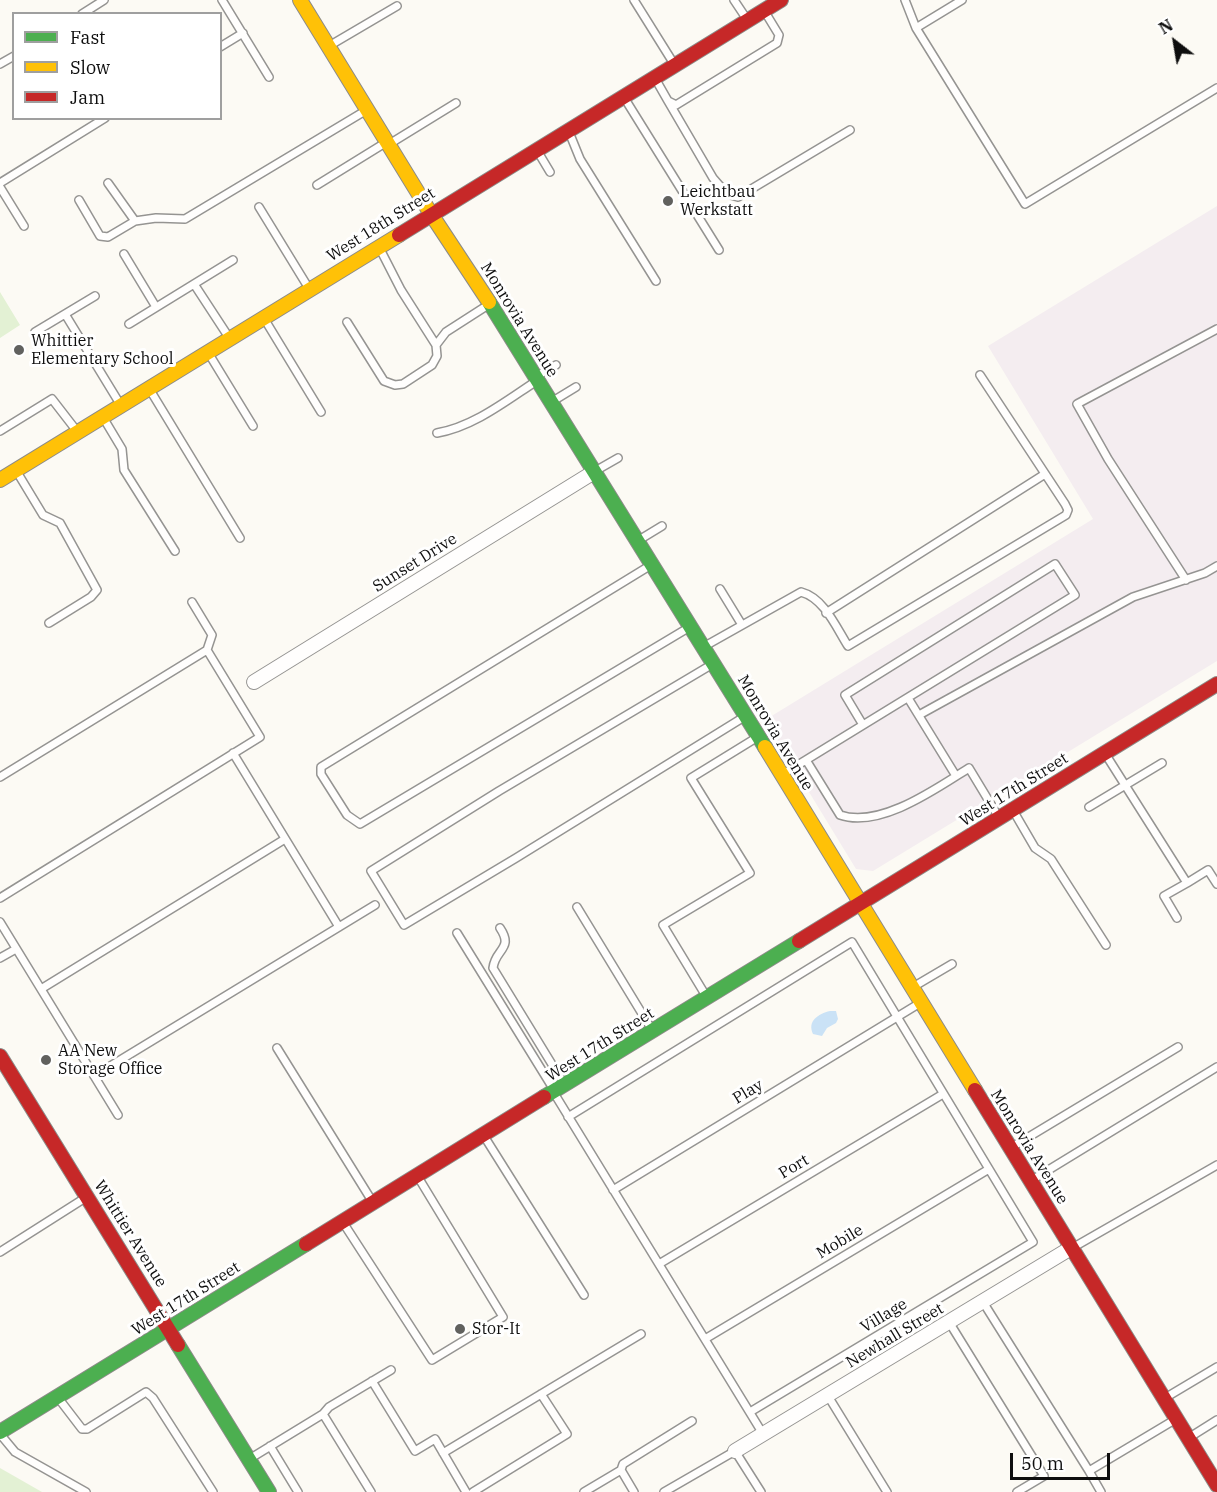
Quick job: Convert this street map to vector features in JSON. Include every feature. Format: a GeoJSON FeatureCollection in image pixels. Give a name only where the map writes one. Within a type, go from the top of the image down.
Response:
{"type":"FeatureCollection","features":[{"type":"Feature","properties":{"kind":"street","name":"Monrovia Avenue"},"geometry":{"type":"LineString","coordinates":[[300,0],[431,214],[490,304],[691,627],[1217,1485]]}},
{"type":"Feature","properties":{"kind":"street","name":"West 18th Street"},"geometry":{"type":"LineString","coordinates":[[0,480],[781,0]]}},
{"type":"Feature","properties":{"kind":"street","name":"Sunset Drive"},"geometry":{"type":"LineString","coordinates":[[254,682],[594,472]]}},
{"type":"Feature","properties":{"kind":"street","name":"West 17th Street"},"geometry":{"type":"LineString","coordinates":[[0,1433],[1217,684]]}},
{"type":"Feature","properties":{"kind":"street","name":"Whittier Avenue"},"geometry":{"type":"LineString","coordinates":[[0,1056],[169,1328],[249,1459],[264,1488]]}},
{"type":"Feature","properties":{"kind":"street","name":"Newhall Street"},"geometry":{"type":"LineString","coordinates":[[735,1451],[1071,1248]]}},
{"type":"Feature","properties":{"kind":"lane"},"geometry":{"type":"LineString","coordinates":[[85,12],[104,0]]}},
{"type":"Feature","properties":{"kind":"lane"},"geometry":{"type":"LineString","coordinates":[[222,0],[269,77]]}},
{"type":"Feature","properties":{"kind":"lane"},"geometry":{"type":"LineString","coordinates":[[634,0],[674,65]]}},
{"type":"Feature","properties":{"kind":"lane"},"geometry":{"type":"LineString","coordinates":[[734,0],[747,21]]}},
{"type":"Feature","properties":{"kind":"lane"},"geometry":{"type":"LineString","coordinates":[[905,0],[916,28],[1025,204],[1217,88]]}},
{"type":"Feature","properties":{"kind":"lane"},"geometry":{"type":"LineString","coordinates":[[916,28],[962,0]]}},
{"type":"Feature","properties":{"kind":"lane"},"geometry":{"type":"LineString","coordinates":[[329,46],[397,6]]}},
{"type":"Feature","properties":{"kind":"lane"},"geometry":{"type":"LineString","coordinates":[[668,101],[676,105],[777,43],[779,35],[764,10]]}},
{"type":"Feature","properties":{"kind":"lane"},"geometry":{"type":"LineString","coordinates":[[222,46],[243,33]]}},
{"type":"Feature","properties":{"kind":"lane"},"geometry":{"type":"LineString","coordinates":[[654,77],[713,178],[728,194],[738,197],[850,130]]}},
{"type":"Feature","properties":{"kind":"lane"},"geometry":{"type":"LineString","coordinates":[[623,96],[719,250]]}},
{"type":"Feature","properties":{"kind":"lane"},"geometry":{"type":"LineString","coordinates":[[317,185],[456,103]]}},
{"type":"Feature","properties":{"kind":"lane"},"geometry":{"type":"LineString","coordinates":[[79,200],[103,238],[135,221],[156,218],[185,219],[368,110]]}},
{"type":"Feature","properties":{"kind":"lane"},"geometry":{"type":"LineString","coordinates":[[24,226],[0,185],[102,120]]}},
{"type":"Feature","properties":{"kind":"lane"},"geometry":{"type":"LineString","coordinates":[[568,130],[580,159],[656,281]]}},
{"type":"Feature","properties":{"kind":"lane"},"geometry":{"type":"LineString","coordinates":[[537,149],[549,172]]}},
{"type":"Feature","properties":{"kind":"lane"},"geometry":{"type":"LineString","coordinates":[[108,183],[135,221]]}},
{"type":"Feature","properties":{"kind":"lane"},"geometry":{"type":"LineString","coordinates":[[260,207],[309,289]]}},
{"type":"Feature","properties":{"kind":"lane"},"geometry":{"type":"LineString","coordinates":[[347,322],[384,381],[395,385],[403,384],[432,365],[437,356],[436,345],[401,290],[393,270],[379,247]]}},
{"type":"Feature","properties":{"kind":"lane"},"geometry":{"type":"LineString","coordinates":[[124,254],[156,307]]}},
{"type":"Feature","properties":{"kind":"lane"},"geometry":{"type":"LineString","coordinates":[[129,324],[233,260]]}},
{"type":"Feature","properties":{"kind":"lane"},"geometry":{"type":"LineString","coordinates":[[194,284],[229,339]]}},
{"type":"Feature","properties":{"kind":"lane"},"geometry":{"type":"LineString","coordinates":[[35,332],[94,296]]}},
{"type":"Feature","properties":{"kind":"lane"},"geometry":{"type":"LineString","coordinates":[[436,345],[446,332],[490,304]]}},
{"type":"Feature","properties":{"kind":"lane"},"geometry":{"type":"LineString","coordinates":[[65,314],[120,406]]}},
{"type":"Feature","properties":{"kind":"lane"},"geometry":{"type":"LineString","coordinates":[[263,318],[321,412]]}},
{"type":"Feature","properties":{"kind":"lane"},"geometry":{"type":"LineString","coordinates":[[1186,579],[1108,459],[1077,404],[1217,329]]}},
{"type":"Feature","properties":{"kind":"lane"},"geometry":{"type":"LineString","coordinates":[[208,352],[253,426]]}},
{"type":"Feature","properties":{"kind":"lane"},"geometry":{"type":"LineString","coordinates":[[437,433],[454,429],[480,416],[556,365]]}},
{"type":"Feature","properties":{"kind":"lane"},"geometry":{"type":"LineString","coordinates":[[703,647],[801,592],[816,599],[848,646],[1066,515],[1068,510],[980,375]]}},
{"type":"Feature","properties":{"kind":"lane"},"geometry":{"type":"LineString","coordinates":[[551,403],[576,387]]}},
{"type":"Feature","properties":{"kind":"lane"},"geometry":{"type":"LineString","coordinates":[[149,388],[240,538]]}},
{"type":"Feature","properties":{"kind":"lane"},"geometry":{"type":"LineString","coordinates":[[0,431],[52,399],[77,432]]}},
{"type":"Feature","properties":{"kind":"lane"},"geometry":{"type":"LineString","coordinates":[[103,416],[122,449],[124,470],[175,551]]}},
{"type":"Feature","properties":{"kind":"lane"},"geometry":{"type":"LineString","coordinates":[[594,472],[618,458]]}},
{"type":"Feature","properties":{"kind":"lane"},"geometry":{"type":"LineString","coordinates":[[16,470],[43,515],[60,523],[97,590],[91,597],[49,623]]}},
{"type":"Feature","properties":{"kind":"lane"},"geometry":{"type":"LineString","coordinates":[[826,613],[1045,474]]}},
{"type":"Feature","properties":{"kind":"lane"},"geometry":{"type":"LineString","coordinates":[[637,542],[662,526]]}},
{"type":"Feature","properties":{"kind":"lane"},"geometry":{"type":"LineString","coordinates":[[781,776],[1075,595],[1055,564],[845,695],[863,725]]}},
{"type":"Feature","properties":{"kind":"lane"},"geometry":{"type":"LineString","coordinates":[[651,565],[321,767],[321,774],[347,815],[360,824],[691,627]]}},
{"type":"Feature","properties":{"kind":"lane"},"geometry":{"type":"LineString","coordinates":[[919,716],[1133,597],[1204,573],[1217,566]]}},
{"type":"Feature","properties":{"kind":"lane"},"geometry":{"type":"LineString","coordinates":[[720,589],[742,625]]}},
{"type":"Feature","properties":{"kind":"lane"},"geometry":{"type":"LineString","coordinates":[[0,777],[207,650],[212,635],[192,602]]}},
{"type":"Feature","properties":{"kind":"lane"},"geometry":{"type":"LineString","coordinates":[[0,898],[260,736],[207,650]]}},
{"type":"Feature","properties":{"kind":"lane"},"geometry":{"type":"LineString","coordinates":[[713,663],[499,791],[371,871],[404,925],[745,717]]}},
{"type":"Feature","properties":{"kind":"lane"},"geometry":{"type":"LineString","coordinates":[[908,698],[956,776]]}},
{"type":"Feature","properties":{"kind":"lane"},"geometry":{"type":"LineString","coordinates":[[708,999],[663,925],[750,873],[691,778],[758,737]]}},
{"type":"Feature","properties":{"kind":"lane"},"geometry":{"type":"LineString","coordinates":[[233,753],[339,927]]}},
{"type":"Feature","properties":{"kind":"lane"},"geometry":{"type":"LineString","coordinates":[[1105,753],[1187,883]]}},
{"type":"Feature","properties":{"kind":"lane"},"geometry":{"type":"LineString","coordinates":[[806,760],[840,815],[863,816],[890,813],[925,796],[969,768],[999,818]]}},
{"type":"Feature","properties":{"kind":"lane"},"geometry":{"type":"LineString","coordinates":[[1089,807],[1162,764]]}},
{"type":"Feature","properties":{"kind":"lane"},"geometry":{"type":"LineString","coordinates":[[1013,810],[1035,848],[1051,858],[1106,945]]}},
{"type":"Feature","properties":{"kind":"lane"},"geometry":{"type":"LineString","coordinates":[[41,989],[285,839]]}},
{"type":"Feature","properties":{"kind":"lane"},"geometry":{"type":"LineString","coordinates":[[1177,918],[1164,896],[1208,870],[1217,884]]}},
{"type":"Feature","properties":{"kind":"lane"},"geometry":{"type":"LineString","coordinates":[[94,1076],[375,905]]}},
{"type":"Feature","properties":{"kind":"lane"},"geometry":{"type":"LineString","coordinates":[[576,907],[653,1032]]}},
{"type":"Feature","properties":{"kind":"lane"},"geometry":{"type":"LineString","coordinates":[[0,922],[118,1115]]}},
{"type":"Feature","properties":{"kind":"lane"},"geometry":{"type":"LineString","coordinates":[[500,927],[507,942],[493,968],[558,1091],[568,1117],[763,1435]]}},
{"type":"Feature","properties":{"kind":"lane"},"geometry":{"type":"LineString","coordinates":[[457,933],[558,1091]]}},
{"type":"Feature","properties":{"kind":"lane"},"geometry":{"type":"LineString","coordinates":[[568,1117],[852,942],[989,1169]]}},
{"type":"Feature","properties":{"kind":"lane"},"geometry":{"type":"LineString","coordinates":[[0,958],[16,949]]}},
{"type":"Feature","properties":{"kind":"lane"},"geometry":{"type":"LineString","coordinates":[[911,988],[952,964]]}},
{"type":"Feature","properties":{"kind":"lane","name":"Play"},"geometry":{"type":"LineString","coordinates":[[613,1190],[920,1003]]}},
{"type":"Feature","properties":{"kind":"lane"},"geometry":{"type":"LineString","coordinates":[[1010,1149],[1178,1047]]}},
{"type":"Feature","properties":{"kind":"lane"},"geometry":{"type":"LineString","coordinates":[[278,1048],[373,1204]]}},
{"type":"Feature","properties":{"kind":"lane"},"geometry":{"type":"LineString","coordinates":[[1030,1181],[1217,1067]]}},
{"type":"Feature","properties":{"kind":"lane","name":"Port"},"geometry":{"type":"LineString","coordinates":[[659,1264],[943,1094]]}},
{"type":"Feature","properties":{"kind":"lane"},"geometry":{"type":"LineString","coordinates":[[484,1136],[584,1295]]}},
{"type":"Feature","properties":{"kind":"lane"},"geometry":{"type":"LineString","coordinates":[[1071,1248],[1217,1165]]}},
{"type":"Feature","properties":{"kind":"lane","name":"Village"},"geometry":{"type":"LineString","coordinates":[[750,1412],[1033,1242],[989,1169]]}},
{"type":"Feature","properties":{"kind":"lane","name":"Mobile"},"geometry":{"type":"LineString","coordinates":[[705,1339],[989,1169]]}},
{"type":"Feature","properties":{"kind":"lane"},"geometry":{"type":"LineString","coordinates":[[342,1222],[432,1360],[442,1354],[503,1317],[418,1176]]}},
{"type":"Feature","properties":{"kind":"lane"},"geometry":{"type":"LineString","coordinates":[[0,1252],[87,1196]]}},
{"type":"Feature","properties":{"kind":"lane"},"geometry":{"type":"LineString","coordinates":[[983,1302],[1101,1492]]}},
{"type":"Feature","properties":{"kind":"lane"},"geometry":{"type":"LineString","coordinates":[[950,1322],[1044,1476],[1017,1492]]}},
{"type":"Feature","properties":{"kind":"lane"},"geometry":{"type":"LineString","coordinates":[[442,1453],[642,1334]]}},
{"type":"Feature","properties":{"kind":"lane"},"geometry":{"type":"LineString","coordinates":[[1164,1399],[1217,1367]]}},
{"type":"Feature","properties":{"kind":"lane"},"geometry":{"type":"LineString","coordinates":[[249,1459],[391,1370]]}},
{"type":"Feature","properties":{"kind":"lane"},"geometry":{"type":"LineString","coordinates":[[372,1381],[415,1451],[435,1439],[466,1492]]}},
{"type":"Feature","properties":{"kind":"lane"},"geometry":{"type":"LineString","coordinates":[[57,1397],[82,1430],[146,1392],[153,1398],[213,1492]]}},
{"type":"Feature","properties":{"kind":"lane"},"geometry":{"type":"LineString","coordinates":[[473,1492],[567,1434],[541,1394]]}},
{"type":"Feature","properties":{"kind":"lane"},"geometry":{"type":"LineString","coordinates":[[828,1396],[887,1492]]}},
{"type":"Feature","properties":{"kind":"lane"},"geometry":{"type":"LineString","coordinates":[[323,1414],[371,1492]]}},
{"type":"Feature","properties":{"kind":"lane"},"geometry":{"type":"LineString","coordinates":[[1089,1471],[1176,1419]]}},
{"type":"Feature","properties":{"kind":"lane"},"geometry":{"type":"LineString","coordinates":[[1188,1438],[1217,1420]]}},
{"type":"Feature","properties":{"kind":"lane"},"geometry":{"type":"LineString","coordinates":[[584,1492],[621,1470],[623,1464],[692,1421]]}},
{"type":"Feature","properties":{"kind":"lane"},"geometry":{"type":"LineString","coordinates":[[0,1433],[15,1452],[86,1492]]}},
{"type":"Feature","properties":{"kind":"lane"},"geometry":{"type":"LineString","coordinates":[[270,1446],[298,1492]]}},
{"type":"Feature","properties":{"kind":"lane"},"geometry":{"type":"LineString","coordinates":[[664,1492],[735,1451],[761,1492]]}},
{"type":"Feature","properties":{"kind":"lane"},"geometry":{"type":"LineString","coordinates":[[621,1470],[634,1492]]}},
{"type":"Feature","properties":{"kind":"shaded area"},"geometry":{"type":"Polygon","coordinates":[[[1217,206],[1217,661],[873,871],[856,869],[765,720],[1093,519],[988,346],[1217,206]]]}},
{"type":"Feature","properties":{"kind":"green space"},"geometry":{"type":"Polygon","coordinates":[[[0,292],[20,325],[0,338],[0,292]]]}},
{"type":"Feature","properties":{"kind":"green space"},"geometry":{"type":"Polygon","coordinates":[[[0,1468],[42,1492],[0,1492],[0,1468]]]}},
{"type":"Feature","properties":{"kind":"water"},"geometry":{"type":"Polygon","coordinates":[[[830,1011],[836,1011],[838,1019],[836,1023],[827,1028],[822,1036],[813,1034],[811,1025],[815,1019],[830,1011]]]}},
{"type":"Feature","properties":{"kind":"traffic: fast"},"geometry":{"type":"LineString","coordinates":[[489,302],[765,747]]}},
{"type":"Feature","properties":{"kind":"traffic: fast"},"geometry":{"type":"LineString","coordinates":[[544,1097],[799,941]]}},
{"type":"Feature","properties":{"kind":"traffic: fast"},"geometry":{"type":"LineString","coordinates":[[0,1432],[306,1244]]}},
{"type":"Feature","properties":{"kind":"traffic: fast"},"geometry":{"type":"LineString","coordinates":[[178,1345],[269,1492]]}},
{"type":"Feature","properties":{"kind":"traffic: slow"},"geometry":{"type":"LineString","coordinates":[[300,0],[431,214],[489,302]]}},
{"type":"Feature","properties":{"kind":"traffic: slow"},"geometry":{"type":"LineString","coordinates":[[0,480],[399,235]]}},
{"type":"Feature","properties":{"kind":"traffic: slow"},"geometry":{"type":"LineString","coordinates":[[765,747],[975,1090]]}},
{"type":"Feature","properties":{"kind":"traffic: jam"},"geometry":{"type":"LineString","coordinates":[[399,235],[781,0]]}},
{"type":"Feature","properties":{"kind":"traffic: jam"},"geometry":{"type":"LineString","coordinates":[[799,941],[1217,684]]}},
{"type":"Feature","properties":{"kind":"traffic: jam"},"geometry":{"type":"LineString","coordinates":[[0,1056],[178,1345]]}},
{"type":"Feature","properties":{"kind":"traffic: jam"},"geometry":{"type":"LineString","coordinates":[[975,1090],[1217,1485]]}},
{"type":"Feature","properties":{"kind":"traffic: jam"},"geometry":{"type":"LineString","coordinates":[[306,1244],[544,1097]]}},
{"type":"Feature","properties":{"kind":"place","name":"Leichtbau Werkstatt"},"geometry":{"type":"Point","coordinates":[668,201]}},
{"type":"Feature","properties":{"kind":"place","name":"Whittier Elementary School"},"geometry":{"type":"Point","coordinates":[19,350]}},
{"type":"Feature","properties":{"kind":"place","name":"AA New Storage Office"},"geometry":{"type":"Point","coordinates":[46,1060]}},
{"type":"Feature","properties":{"kind":"place","name":"Stor-It"},"geometry":{"type":"Point","coordinates":[460,1329]}}]}
